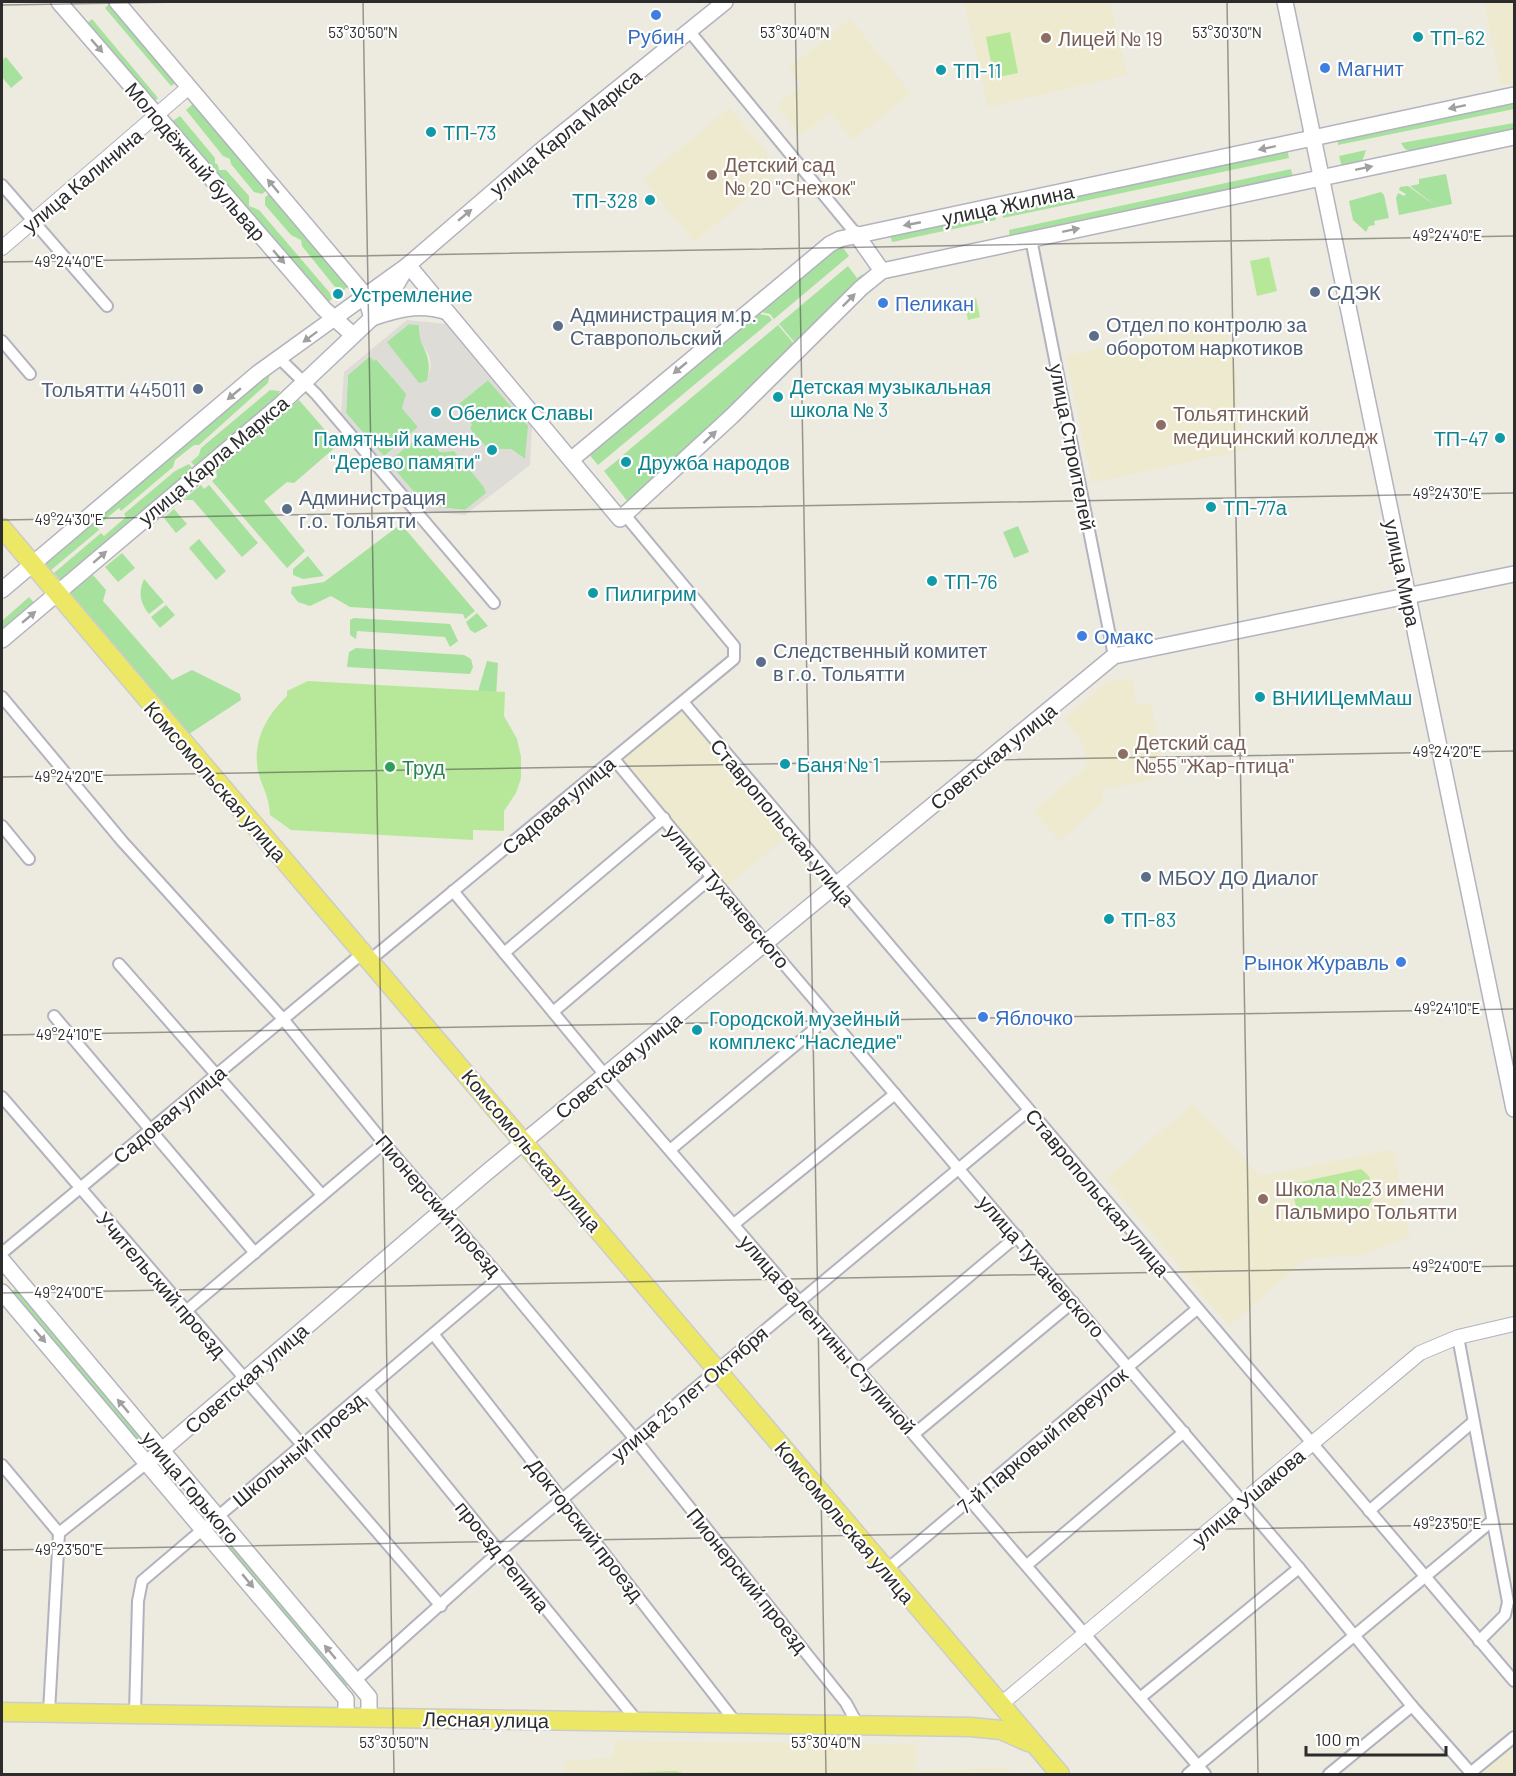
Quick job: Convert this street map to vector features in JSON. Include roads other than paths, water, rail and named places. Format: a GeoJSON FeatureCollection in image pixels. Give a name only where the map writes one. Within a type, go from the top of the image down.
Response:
{"type":"FeatureCollection","features":[{"type":"Feature","properties":{"kind":"main road","name":"Молодёжный бульвар"},"geometry":{"type":"LineString","coordinates":[[59,2],[333,319],[353,335]]}},
{"type":"Feature","properties":{"kind":"main road"},"geometry":{"type":"LineString","coordinates":[[117,2],[365,295],[372,318],[408,307],[435,308],[447,312]]}},
{"type":"Feature","properties":{"kind":"main road","name":"улица Карла Маркса"},"geometry":{"type":"LineString","coordinates":[[2,590],[258,373],[408,265],[578,119],[725,2]]}},
{"type":"Feature","properties":{"kind":"main road","name":"улица Мира"},"geometry":{"type":"LineString","coordinates":[[1285,2],[1515,1109]]}},
{"type":"Feature","properties":{"kind":"main road","name":"улица Жилина"},"geometry":{"type":"LineString","coordinates":[[572,459],[830,244],[856,234],[984,210],[1515,95]]}},
{"type":"Feature","properties":{"kind":"main road","name":"улица Жилина"},"geometry":{"type":"LineString","coordinates":[[623,517],[732,416],[861,288],[882,271],[1515,137]]}},
{"type":"Feature","properties":{"kind":"main road"},"geometry":{"type":"LineString","coordinates":[[856,234],[882,271]]}},
{"type":"Feature","properties":{"kind":"main road"},"geometry":{"type":"LineString","coordinates":[[408,265],[623,517]]}},
{"type":"Feature","properties":{"kind":"main road","name":"улица Карла Маркса"},"geometry":{"type":"LineString","coordinates":[[2,640],[280,405],[372,318],[391,294],[408,265]]}},
{"type":"Feature","properties":{"kind":"main road","name":"Комсомольская улица"},"geometry":{"type":"LineString","coordinates":[[2,528],[31,565],[525,1141],[1060,1774]]}},
{"type":"Feature","properties":{"kind":"main road","name":"Советская улица"},"geometry":{"type":"LineString","coordinates":[[148,1462],[525,1141],[1114,656],[1515,574]]}},
{"type":"Feature","properties":{"kind":"main road","name":"улица Горького"},"geometry":{"type":"LineString","coordinates":[[2,1260],[369,1697],[369,1717]]}},
{"type":"Feature","properties":{"kind":"main road","name":"улица Горького"},"geometry":{"type":"LineString","coordinates":[[2,1292],[204,1528],[346,1699],[346,1717]]}},
{"type":"Feature","properties":{"kind":"main road"},"geometry":{"type":"LineString","coordinates":[[971,1727],[1000,1705]]}},
{"type":"Feature","properties":{"kind":"main road","name":"Лесная улица"},"geometry":{"type":"LineString","coordinates":[[2,1712],[971,1727],[1013,1734],[1043,1755]]}},
{"type":"Feature","properties":{"kind":"street"},"geometry":{"type":"LineString","coordinates":[[690,32],[856,234]]}},
{"type":"Feature","properties":{"kind":"street","name":"улица Калинина"},"geometry":{"type":"LineString","coordinates":[[2,248],[189,87]]}},
{"type":"Feature","properties":{"kind":"street"},"geometry":{"type":"LineString","coordinates":[[2,186],[107,306]]}},
{"type":"Feature","properties":{"kind":"street","name":"улица Строителей"},"geometry":{"type":"LineString","coordinates":[[1031,239],[1114,656]]}},
{"type":"Feature","properties":{"kind":"street"},"geometry":{"type":"LineString","coordinates":[[2,341],[30,374]]}},
{"type":"Feature","properties":{"kind":"street"},"geometry":{"type":"LineString","coordinates":[[280,358],[494,603]]}},
{"type":"Feature","properties":{"kind":"street","name":"Садовая улица"},"geometry":{"type":"LineString","coordinates":[[2,1253],[283,1019],[453,891],[734,659],[734,646],[623,517]]}},
{"type":"Feature","properties":{"kind":"street","name":"Пионерский проезд"},"geometry":{"type":"LineString","coordinates":[[2,697],[122,841],[283,1019],[384,1143],[500,1277],[634,1438],[846,1703],[859,1727]]}},
{"type":"Feature","properties":{"kind":"street","name":"Ставропольская улица"},"geometry":{"type":"LineString","coordinates":[[682,702],[1515,1681]]}},
{"type":"Feature","properties":{"kind":"street","name":"улица Тухачевского"},"geometry":{"type":"LineString","coordinates":[[614,759],[766,943],[1356,1635],[1470,1774]]}},
{"type":"Feature","properties":{"kind":"street"},"geometry":{"type":"LineString","coordinates":[[504,953],[664,818]]}},
{"type":"Feature","properties":{"kind":"street"},"geometry":{"type":"LineString","coordinates":[[2,826],[29,859]]}},
{"type":"Feature","properties":{"kind":"street"},"geometry":{"type":"LineString","coordinates":[[553,1012],[712,877]]}},
{"type":"Feature","properties":{"kind":"street","name":"улица Валентины Ступиной"},"geometry":{"type":"LineString","coordinates":[[453,891],[605,1075],[1202,1770]]}},
{"type":"Feature","properties":{"kind":"street"},"geometry":{"type":"LineString","coordinates":[[119,964],[321,1195]]}},
{"type":"Feature","properties":{"kind":"street"},"geometry":{"type":"LineString","coordinates":[[54,1016],[149,1131],[255,1253]]}},
{"type":"Feature","properties":{"kind":"street"},"geometry":{"type":"LineString","coordinates":[[670,1150],[829,1017]]}},
{"type":"Feature","properties":{"kind":"street"},"geometry":{"type":"LineString","coordinates":[[734,1224],[895,1094]]}},
{"type":"Feature","properties":{"kind":"street","name":"Учительский проезд"},"geometry":{"type":"LineString","coordinates":[[2,1097],[441,1606]]}},
{"type":"Feature","properties":{"kind":"street","name":"улица 25 лет Октября"},"geometry":{"type":"LineString","coordinates":[[355,1681],[500,1551],[1028,1111]]}},
{"type":"Feature","properties":{"kind":"street"},"geometry":{"type":"LineString","coordinates":[[186,1311],[384,1143]]}},
{"type":"Feature","properties":{"kind":"street"},"geometry":{"type":"LineString","coordinates":[[859,1369],[1017,1236]]}},
{"type":"Feature","properties":{"kind":"street","name":"Школьный проезд"},"geometry":{"type":"LineString","coordinates":[[135,1713],[138,1600],[142,1581],[500,1277]]}},
{"type":"Feature","properties":{"kind":"street"},"geometry":{"type":"LineString","coordinates":[[914,1434],[1073,1302]]}},
{"type":"Feature","properties":{"kind":"street","name":"7-й Парковый переулок"},"geometry":{"type":"LineString","coordinates":[[886,1570],[1130,1368],[1197,1309]]}},
{"type":"Feature","properties":{"kind":"street","name":"улица Ушакова"},"geometry":{"type":"LineString","coordinates":[[1000,1705],[1420,1353],[1458,1337],[1515,1324]]}},
{"type":"Feature","properties":{"kind":"street","name":"Докторский проезд"},"geometry":{"type":"LineString","coordinates":[[434,1335],[737,1724]]}},
{"type":"Feature","properties":{"kind":"street"},"geometry":{"type":"LineString","coordinates":[[1458,1337],[1508,1602],[1505,1615],[1479,1641]]}},
{"type":"Feature","properties":{"kind":"street","name":"проезд Репина"},"geometry":{"type":"LineString","coordinates":[[368,1390],[638,1722]]}},
{"type":"Feature","properties":{"kind":"street"},"geometry":{"type":"LineString","coordinates":[[1369,1511],[1473,1422]]}},
{"type":"Feature","properties":{"kind":"street"},"geometry":{"type":"LineString","coordinates":[[1027,1565],[1184,1432]]}},
{"type":"Feature","properties":{"kind":"street","name":"Советская улица"},"geometry":{"type":"LineString","coordinates":[[59,1533],[148,1462]]}},
{"type":"Feature","properties":{"kind":"street"},"geometry":{"type":"LineString","coordinates":[[2,1465],[59,1533],[49,1712]]}},
{"type":"Feature","properties":{"kind":"street"},"geometry":{"type":"LineString","coordinates":[[1188,1774],[1202,1770],[1356,1635],[1492,1521]]}},
{"type":"Feature","properties":{"kind":"street"},"geometry":{"type":"LineString","coordinates":[[1140,1698],[1299,1568]]}},
{"type":"Feature","properties":{"kind":"street"},"geometry":{"type":"LineString","coordinates":[[1329,1774],[1412,1706]]}},
{"type":"Feature","properties":{"kind":"street"},"geometry":{"type":"LineString","coordinates":[[1470,1774],[1515,1737]]}},
{"type":"Feature","properties":{"kind":"place","name":"Рубин"},"geometry":{"type":"Point","coordinates":[656,15]}},
{"type":"Feature","properties":{"kind":"place","name":"ТП-62"},"geometry":{"type":"Point","coordinates":[1418,37]}},
{"type":"Feature","properties":{"kind":"place","name":"Лицей № 19"},"geometry":{"type":"Point","coordinates":[1046,38]}},
{"type":"Feature","properties":{"kind":"place","name":"Магнит"},"geometry":{"type":"Point","coordinates":[1325,68]}},
{"type":"Feature","properties":{"kind":"place","name":"ТП-11"},"geometry":{"type":"Point","coordinates":[941,70]}},
{"type":"Feature","properties":{"kind":"place","name":"ТП-73"},"geometry":{"type":"Point","coordinates":[431,132]}},
{"type":"Feature","properties":{"kind":"place","name":"Детский сад № 20 \"Снежок\""},"geometry":{"type":"Point","coordinates":[712,175]}},
{"type":"Feature","properties":{"kind":"place","name":"ТП-328"},"geometry":{"type":"Point","coordinates":[650,200]}},
{"type":"Feature","properties":{"kind":"place","name":"СДЭК"},"geometry":{"type":"Point","coordinates":[1315,292]}},
{"type":"Feature","properties":{"kind":"place","name":"Устремление"},"geometry":{"type":"Point","coordinates":[338,294]}},
{"type":"Feature","properties":{"kind":"place","name":"Пеликан"},"geometry":{"type":"Point","coordinates":[883,303]}},
{"type":"Feature","properties":{"kind":"place","name":"Администрация м.р. Ставропольский"},"geometry":{"type":"Point","coordinates":[558,326]}},
{"type":"Feature","properties":{"kind":"place","name":"Отдел по контролю за оборотом наркотиков"},"geometry":{"type":"Point","coordinates":[1094,336]}},
{"type":"Feature","properties":{"kind":"place","name":"Тольятти 445011"},"geometry":{"type":"Point","coordinates":[198,389]}},
{"type":"Feature","properties":{"kind":"place","name":"Детская музыкальная школа № 3"},"geometry":{"type":"Point","coordinates":[778,397]}},
{"type":"Feature","properties":{"kind":"place","name":"Обелиск Славы"},"geometry":{"type":"Point","coordinates":[436,412]}},
{"type":"Feature","properties":{"kind":"place","name":"Тольяттинский медицинский колледж"},"geometry":{"type":"Point","coordinates":[1161,425]}},
{"type":"Feature","properties":{"kind":"place","name":"ТП-47"},"geometry":{"type":"Point","coordinates":[1500,438]}},
{"type":"Feature","properties":{"kind":"place","name":"Памятный камень \"Дерево памяти\""},"geometry":{"type":"Point","coordinates":[492,450]}},
{"type":"Feature","properties":{"kind":"place","name":"Дружба народов"},"geometry":{"type":"Point","coordinates":[626,462]}},
{"type":"Feature","properties":{"kind":"place","name":"ТП-77а"},"geometry":{"type":"Point","coordinates":[1211,507]}},
{"type":"Feature","properties":{"kind":"place","name":"Администрация г.о. Тольятти"},"geometry":{"type":"Point","coordinates":[287,509]}},
{"type":"Feature","properties":{"kind":"place","name":"ТП-76"},"geometry":{"type":"Point","coordinates":[932,581]}},
{"type":"Feature","properties":{"kind":"place","name":"Пилигрим"},"geometry":{"type":"Point","coordinates":[593,593]}},
{"type":"Feature","properties":{"kind":"place","name":"Омакс"},"geometry":{"type":"Point","coordinates":[1082,636]}},
{"type":"Feature","properties":{"kind":"place","name":"Следственный комитет в г.о. Тольятти"},"geometry":{"type":"Point","coordinates":[761,662]}},
{"type":"Feature","properties":{"kind":"place","name":"ВНИИЦемМаш"},"geometry":{"type":"Point","coordinates":[1260,697]}},
{"type":"Feature","properties":{"kind":"place","name":"Детский сад №55 \"Жар-птица\""},"geometry":{"type":"Point","coordinates":[1123,754]}},
{"type":"Feature","properties":{"kind":"place","name":"Баня № 1"},"geometry":{"type":"Point","coordinates":[785,764]}},
{"type":"Feature","properties":{"kind":"place","name":"Труд"},"geometry":{"type":"Point","coordinates":[390,767]}},
{"type":"Feature","properties":{"kind":"place","name":"МБОУ ДО Диалог"},"geometry":{"type":"Point","coordinates":[1146,877]}},
{"type":"Feature","properties":{"kind":"place","name":"ТП-83"},"geometry":{"type":"Point","coordinates":[1109,919]}},
{"type":"Feature","properties":{"kind":"place","name":"Рынок Журавль"},"geometry":{"type":"Point","coordinates":[1401,962]}},
{"type":"Feature","properties":{"kind":"place","name":"Яблочко"},"geometry":{"type":"Point","coordinates":[983,1017]}},
{"type":"Feature","properties":{"kind":"place","name":"Городской музейный комплекс \"Наследие\""},"geometry":{"type":"Point","coordinates":[697,1030]}},
{"type":"Feature","properties":{"kind":"place","name":"Школа №23 имени Пальмиро Тольятти"},"geometry":{"type":"Point","coordinates":[1263,1199]}}]}
